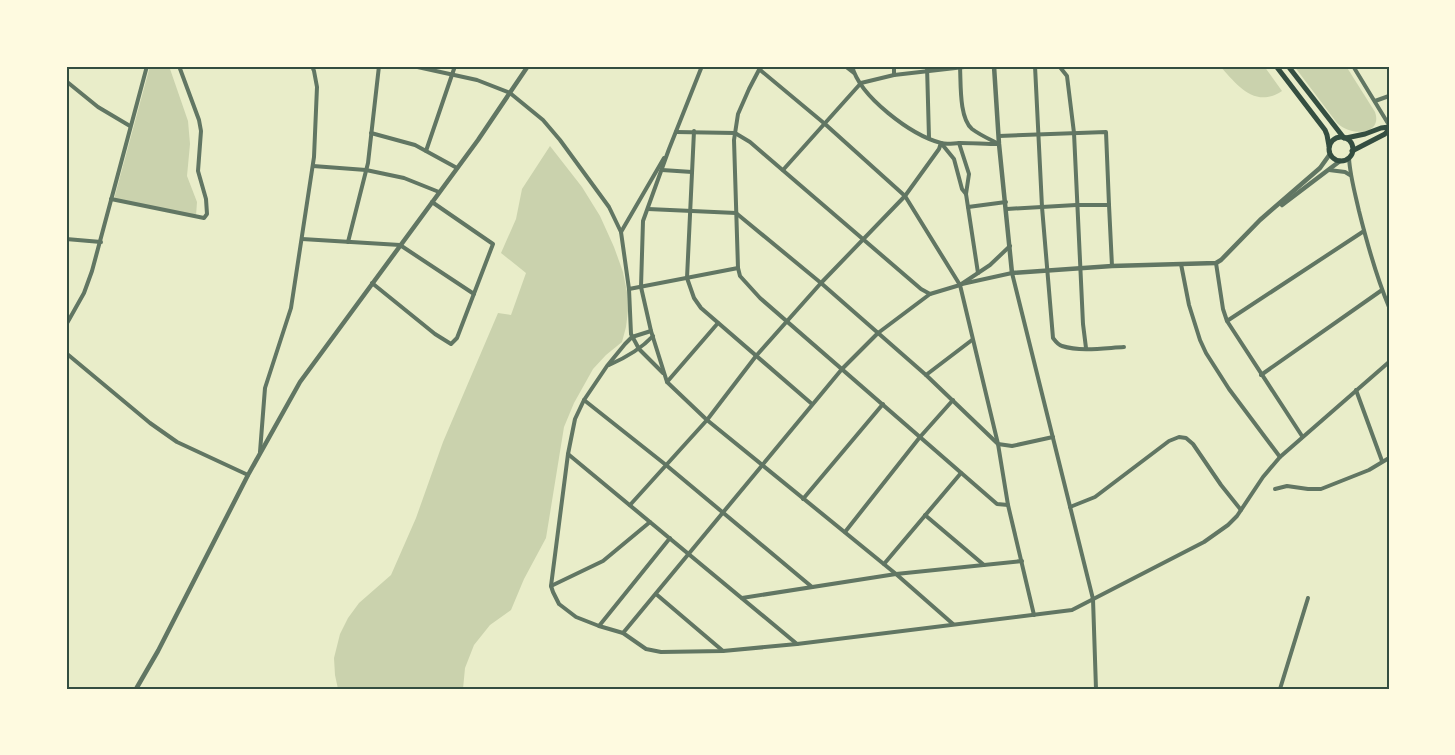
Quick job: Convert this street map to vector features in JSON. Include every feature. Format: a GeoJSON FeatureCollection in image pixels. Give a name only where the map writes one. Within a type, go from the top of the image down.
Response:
{"type":"FeatureCollection","features":[{"type":"Feature","properties":{"kind":"main road"},"geometry":{"type":"LineString","coordinates":[[1276,66],[1325,130],[1330,154],[1333,158],[1340,161],[1349,158],[1352,151],[1351,144],[1288,66]]}},
{"type":"Feature","properties":{"kind":"main road"},"geometry":{"type":"LineString","coordinates":[[1329,146],[1335,139],[1389,127]]}},
{"type":"Feature","properties":{"kind":"main road"},"geometry":{"type":"LineString","coordinates":[[1352,151],[1385,134],[1389,127]]}},
{"type":"Feature","properties":{"kind":"street"},"geometry":{"type":"LineString","coordinates":[[66,325],[84,294],[101,242],[147,66]]}},
{"type":"Feature","properties":{"kind":"street"},"geometry":{"type":"LineString","coordinates":[[111,199],[204,218],[207,214],[206,198],[198,171],[201,131],[199,120],[179,66]]}},
{"type":"Feature","properties":{"kind":"street"},"geometry":{"type":"LineString","coordinates":[[260,452],[265,388],[291,308],[313,166],[317,87],[312,66]]}},
{"type":"Feature","properties":{"kind":"street"},"geometry":{"type":"LineString","coordinates":[[348,242],[366,170],[379,66]]}},
{"type":"Feature","properties":{"kind":"street"},"geometry":{"type":"LineString","coordinates":[[412,66],[477,80],[510,93],[543,120],[560,140],[609,207],[621,232],[629,289],[629,317],[632,337],[638,349],[664,372]]}},
{"type":"Feature","properties":{"kind":"street"},"geometry":{"type":"LineString","coordinates":[[426,151],[455,66]]}},
{"type":"Feature","properties":{"kind":"street"},"geometry":{"type":"LineString","coordinates":[[136,689],[158,651],[260,452],[300,382],[457,168],[528,66]]}},
{"type":"Feature","properties":{"kind":"street"},"geometry":{"type":"LineString","coordinates":[[702,66],[643,221],[641,286],[651,331],[666,382],[707,420],[884,564],[953,625]]}},
{"type":"Feature","properties":{"kind":"street"},"geometry":{"type":"LineString","coordinates":[[845,66],[854,73],[886,114],[912,130],[941,143],[999,144]]}},
{"type":"Feature","properties":{"kind":"street"},"geometry":{"type":"LineString","coordinates":[[852,66],[854,73]]}},
{"type":"Feature","properties":{"kind":"street"},"geometry":{"type":"LineString","coordinates":[[894,66],[894,76]]}},
{"type":"Feature","properties":{"kind":"street"},"geometry":{"type":"LineString","coordinates":[[927,66],[929,138]]}},
{"type":"Feature","properties":{"kind":"street"},"geometry":{"type":"LineString","coordinates":[[783,170],[861,83],[894,76],[973,66]]}},
{"type":"Feature","properties":{"kind":"street"},"geometry":{"type":"LineString","coordinates":[[994,66],[999,144],[1012,273],[1093,599],[1096,689]]}},
{"type":"Feature","properties":{"kind":"street"},"geometry":{"type":"LineString","coordinates":[[1035,66],[1042,207],[1053,338],[1063,347],[1124,347]]}},
{"type":"Feature","properties":{"kind":"street"},"geometry":{"type":"LineString","coordinates":[[1059,66],[1067,76],[1074,133],[1076,205],[1086,348]]}},
{"type":"Feature","properties":{"kind":"street"},"geometry":{"type":"LineString","coordinates":[[1354,66],[1389,127]]}},
{"type":"Feature","properties":{"kind":"street"},"geometry":{"type":"LineString","coordinates":[[960,67],[964,117],[971,128],[999,144]]}},
{"type":"Feature","properties":{"kind":"street"},"geometry":{"type":"LineString","coordinates":[[1008,505],[997,504],[760,298],[740,276],[736,213],[735,133],[738,114],[760,68],[905,196],[960,285],[998,444],[1008,505],[1034,615]]}},
{"type":"Feature","properties":{"kind":"street"},"geometry":{"type":"LineString","coordinates":[[66,81],[98,107],[130,126]]}},
{"type":"Feature","properties":{"kind":"street"},"geometry":{"type":"LineString","coordinates":[[1375,101],[1389,96]]}},
{"type":"Feature","properties":{"kind":"street"},"geometry":{"type":"LineString","coordinates":[[676,132],[735,133],[750,142],[921,289],[930,294]]}},
{"type":"Feature","properties":{"kind":"street"},"geometry":{"type":"LineString","coordinates":[[694,132],[687,278],[694,298],[718,323],[812,404]]}},
{"type":"Feature","properties":{"kind":"street"},"geometry":{"type":"LineString","coordinates":[[999,136],[1106,132],[1112,266]]}},
{"type":"Feature","properties":{"kind":"street"},"geometry":{"type":"LineString","coordinates":[[372,133],[415,145],[457,168]]}},
{"type":"Feature","properties":{"kind":"street"},"geometry":{"type":"LineString","coordinates":[[630,505],[707,420],[756,356],[787,321],[905,196],[939,149],[941,143]]}},
{"type":"Feature","properties":{"kind":"street"},"geometry":{"type":"LineString","coordinates":[[941,143],[954,159],[962,189],[966,194]]}},
{"type":"Feature","properties":{"kind":"street"},"geometry":{"type":"LineString","coordinates":[[959,143],[969,174],[966,194],[978,273]]}},
{"type":"Feature","properties":{"kind":"street"},"geometry":{"type":"LineString","coordinates":[[621,232],[669,149]]}},
{"type":"Feature","properties":{"kind":"street"},"geometry":{"type":"LineString","coordinates":[[623,633],[842,369],[878,333],[930,294],[1012,273],[1112,266],[1216,263],[1260,220],[1320,168],[1330,154]]}},
{"type":"Feature","properties":{"kind":"street"},"geometry":{"type":"LineString","coordinates":[[1349,158],[1350,175],[1364,231],[1389,307]]}},
{"type":"Feature","properties":{"kind":"street"},"geometry":{"type":"LineString","coordinates":[[1260,220],[1340,161]]}},
{"type":"Feature","properties":{"kind":"street"},"geometry":{"type":"LineString","coordinates":[[313,166],[366,170],[404,178],[439,192]]}},
{"type":"Feature","properties":{"kind":"street"},"geometry":{"type":"LineString","coordinates":[[662,170],[692,172]]}},
{"type":"Feature","properties":{"kind":"street"},"geometry":{"type":"LineString","coordinates":[[1329,170],[1344,172],[1350,175]]}},
{"type":"Feature","properties":{"kind":"street"},"geometry":{"type":"LineString","coordinates":[[372,283],[435,334],[451,344],[457,338],[493,244],[432,202]]}},
{"type":"Feature","properties":{"kind":"street"},"geometry":{"type":"LineString","coordinates":[[968,208],[1006,202]]}},
{"type":"Feature","properties":{"kind":"street"},"geometry":{"type":"LineString","coordinates":[[1007,209],[1109,205]]}},
{"type":"Feature","properties":{"kind":"street"},"geometry":{"type":"LineString","coordinates":[[648,208],[736,213],[821,283],[926,375],[998,444],[1012,446],[1053,437]]}},
{"type":"Feature","properties":{"kind":"street"},"geometry":{"type":"LineString","coordinates":[[1227,321],[1364,231]]}},
{"type":"Feature","properties":{"kind":"street"},"geometry":{"type":"LineString","coordinates":[[66,239],[101,242]]}},
{"type":"Feature","properties":{"kind":"street"},"geometry":{"type":"LineString","coordinates":[[302,239],[400,245],[474,294]]}},
{"type":"Feature","properties":{"kind":"street"},"geometry":{"type":"LineString","coordinates":[[960,285],[990,265],[1010,246]]}},
{"type":"Feature","properties":{"kind":"street"},"geometry":{"type":"LineString","coordinates":[[1216,263],[1223,309],[1227,321],[1302,436]]}},
{"type":"Feature","properties":{"kind":"street"},"geometry":{"type":"LineString","coordinates":[[1181,264],[1189,305],[1203,347],[1224,383],[1280,457]]}},
{"type":"Feature","properties":{"kind":"street"},"geometry":{"type":"LineString","coordinates":[[629,289],[738,268]]}},
{"type":"Feature","properties":{"kind":"street"},"geometry":{"type":"LineString","coordinates":[[1261,375],[1382,290]]}},
{"type":"Feature","properties":{"kind":"street"},"geometry":{"type":"LineString","coordinates":[[666,382],[718,323]]}},
{"type":"Feature","properties":{"kind":"street"},"geometry":{"type":"LineString","coordinates":[[651,331],[632,337],[606,366],[584,400],[575,419],[568,454],[551,586],[552,592],[559,604],[576,617],[623,633],[646,649],[661,652],[723,651],[797,644],[1072,610],[1204,542],[1228,525],[1280,457],[1389,362]]}},
{"type":"Feature","properties":{"kind":"street"},"geometry":{"type":"LineString","coordinates":[[606,366],[623,359],[653,336]]}},
{"type":"Feature","properties":{"kind":"street"},"geometry":{"type":"LineString","coordinates":[[926,375],[972,340]]}},
{"type":"Feature","properties":{"kind":"street"},"geometry":{"type":"LineString","coordinates":[[66,353],[150,423],[177,442],[248,475]]}},
{"type":"Feature","properties":{"kind":"street"},"geometry":{"type":"LineString","coordinates":[[1356,390],[1382,461]]}},
{"type":"Feature","properties":{"kind":"street"},"geometry":{"type":"LineString","coordinates":[[584,400],[666,465],[812,587]]}},
{"type":"Feature","properties":{"kind":"street"},"geometry":{"type":"LineString","coordinates":[[845,532],[920,437],[953,400]]}},
{"type":"Feature","properties":{"kind":"street"},"geometry":{"type":"LineString","coordinates":[[803,499],[883,404]]}},
{"type":"Feature","properties":{"kind":"street"},"geometry":{"type":"LineString","coordinates":[[1070,507],[1095,497],[1169,441],[1179,437],[1186,438],[1193,444],[1241,510]]}},
{"type":"Feature","properties":{"kind":"street"},"geometry":{"type":"LineString","coordinates":[[568,454],[797,644]]}},
{"type":"Feature","properties":{"kind":"street"},"geometry":{"type":"LineString","coordinates":[[1275,489],[1287,486],[1308,490],[1321,489],[1370,470],[1389,458]]}},
{"type":"Feature","properties":{"kind":"street"},"geometry":{"type":"LineString","coordinates":[[884,564],[961,473]]}},
{"type":"Feature","properties":{"kind":"street"},"geometry":{"type":"LineString","coordinates":[[925,515],[984,565]]}},
{"type":"Feature","properties":{"kind":"street"},"geometry":{"type":"LineString","coordinates":[[551,586],[602,561],[650,522]]}},
{"type":"Feature","properties":{"kind":"street"},"geometry":{"type":"LineString","coordinates":[[599,626],[670,538]]}},
{"type":"Feature","properties":{"kind":"street"},"geometry":{"type":"LineString","coordinates":[[742,598],[896,574],[1022,561]]}},
{"type":"Feature","properties":{"kind":"street"},"geometry":{"type":"LineString","coordinates":[[656,594],[723,651]]}},
{"type":"Feature","properties":{"kind":"street"},"geometry":{"type":"LineString","coordinates":[[1280,689],[1308,598]]}},
{"type":"Feature","properties":{"kind":"green space"},"geometry":{"type":"Polygon","coordinates":[[[150,66],[169,66],[188,121],[190,144],[187,176],[197,202],[196,216],[114,199],[150,66]]]}},
{"type":"Feature","properties":{"kind":"green space"},"geometry":{"type":"Polygon","coordinates":[[[1220,66],[1264,66],[1282,91],[1272,96],[1255,96],[1240,87],[1220,66]]]}},
{"type":"Feature","properties":{"kind":"green space"},"geometry":{"type":"Polygon","coordinates":[[[1294,66],[1346,66],[1375,112],[1376,120],[1374,125],[1370,129],[1357,132],[1337,123],[1294,66]]]}},
{"type":"Feature","properties":{"kind":"green space"},"geometry":{"type":"Polygon","coordinates":[[[550,146],[582,187],[600,216],[623,272],[628,311],[622,342],[593,369],[574,403],[564,427],[546,538],[524,579],[511,610],[490,625],[474,645],[465,668],[463,689],[338,689],[334,658],[340,634],[348,618],[359,603],[391,575],[416,518],[443,442],[498,313],[511,315],[526,273],[501,253],[516,219],[522,189],[550,146]]]}}]}
